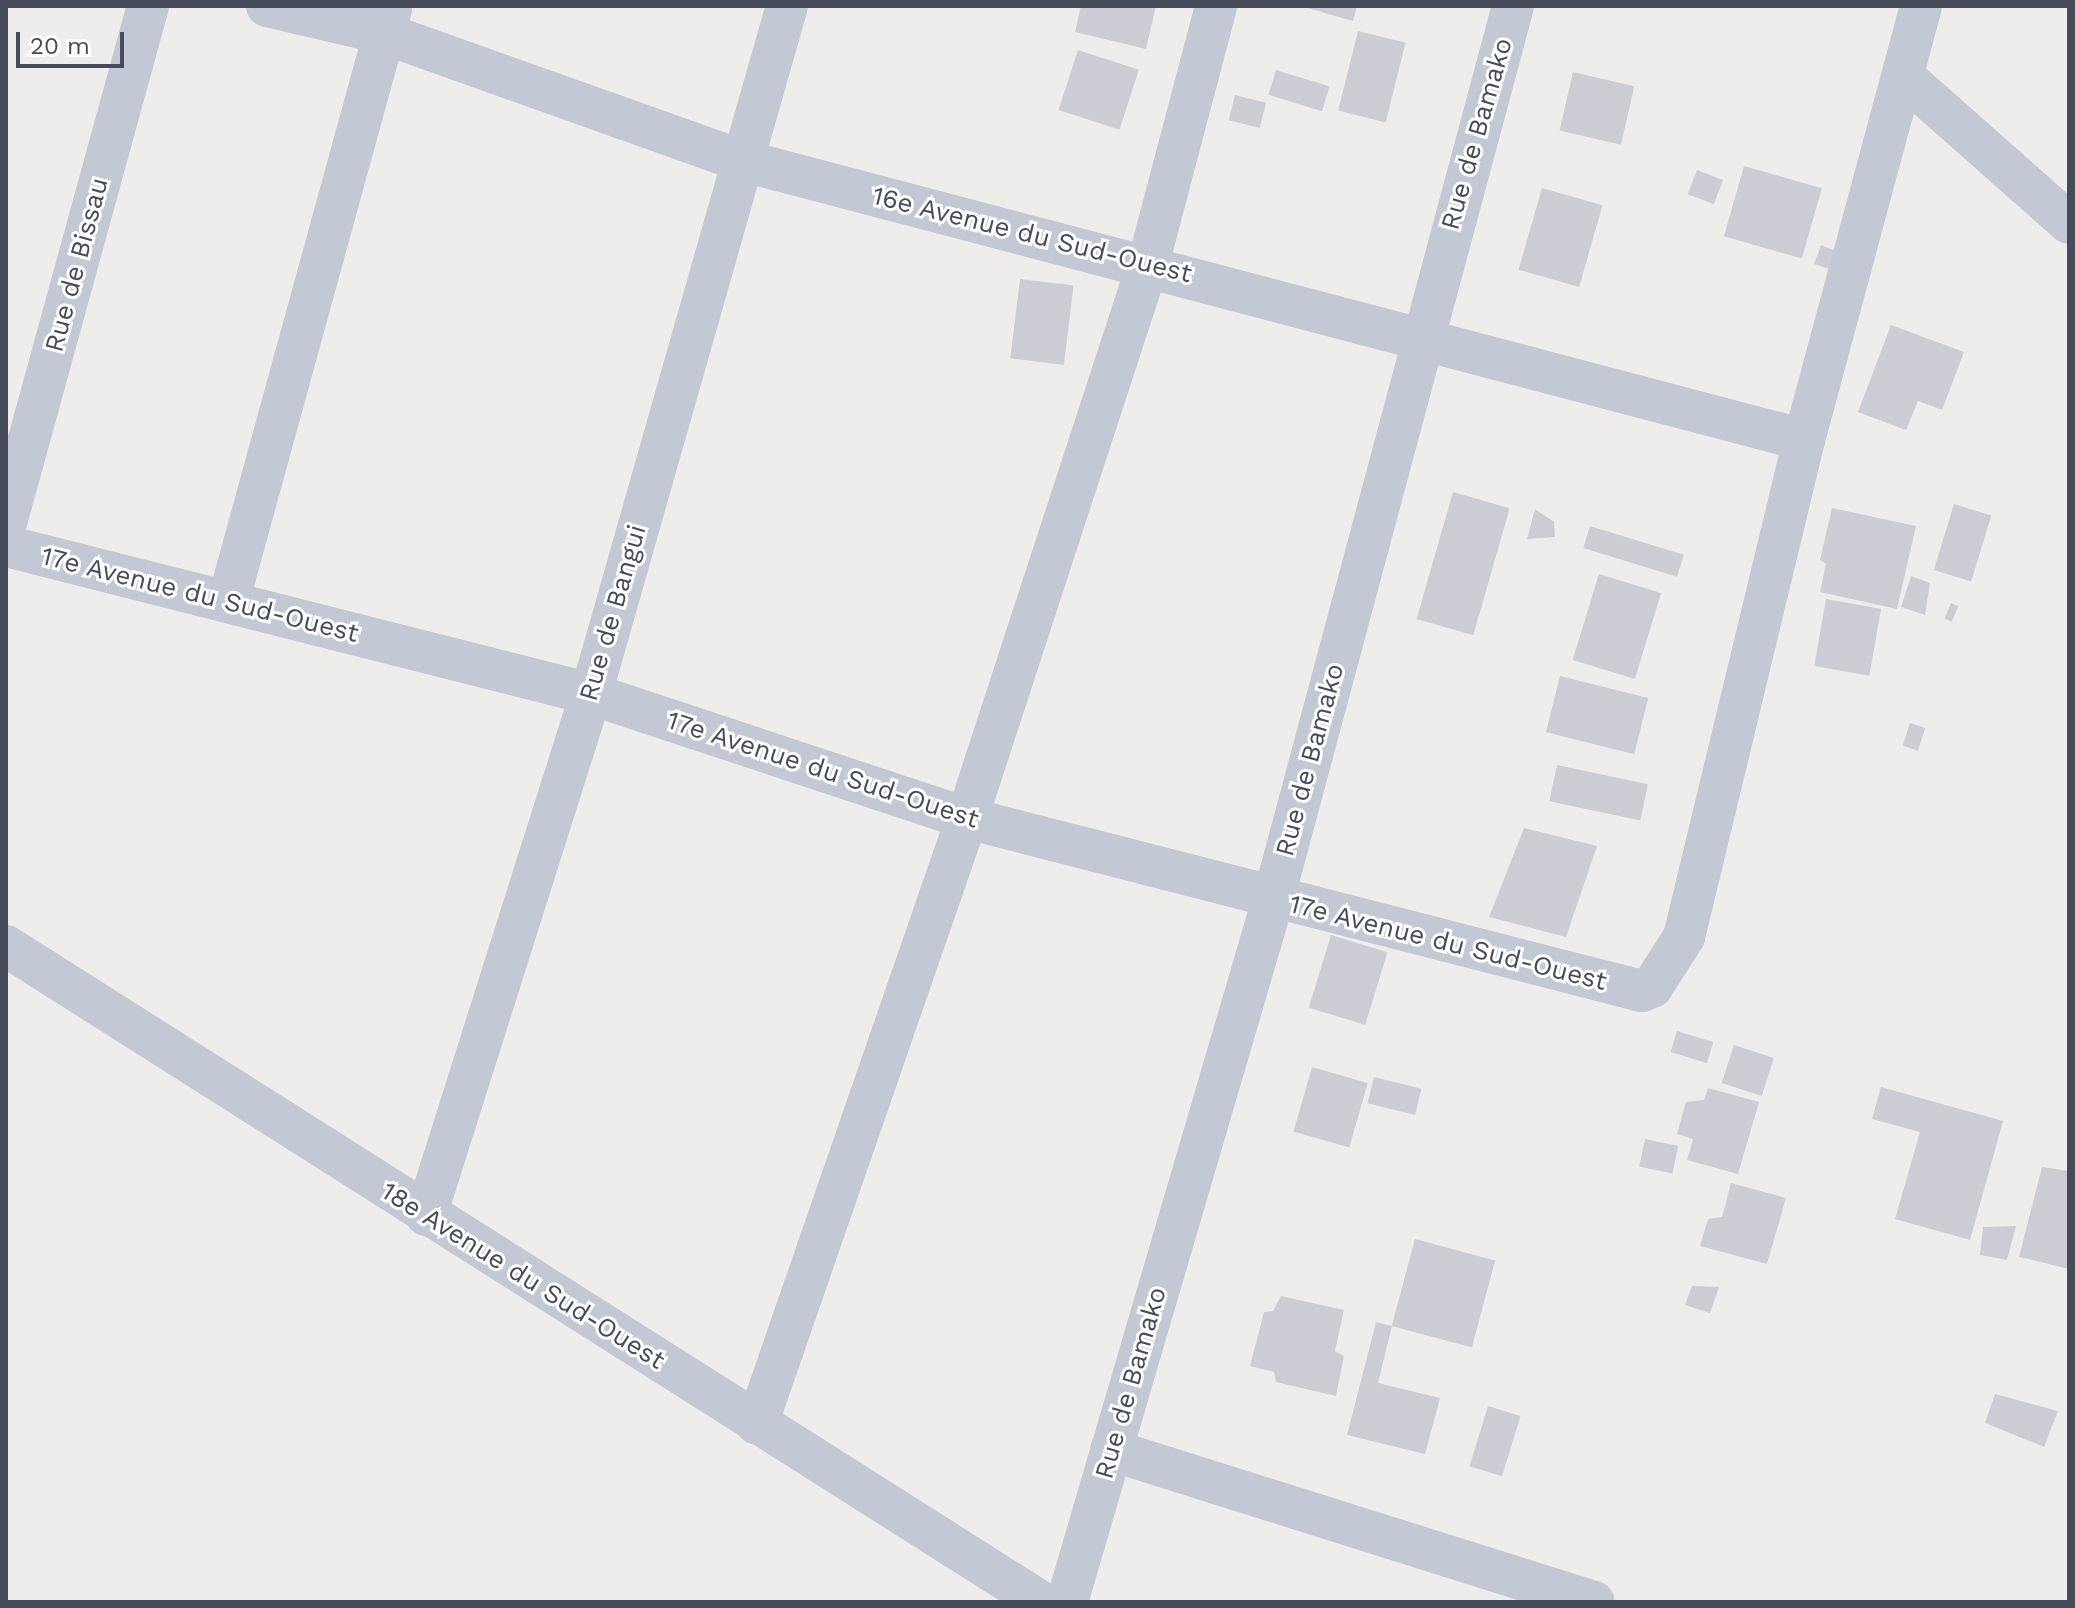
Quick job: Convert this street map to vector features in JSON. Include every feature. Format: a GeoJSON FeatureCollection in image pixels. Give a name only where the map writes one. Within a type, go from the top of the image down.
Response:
{"type":"FeatureCollection","features":[{"type":"Feature","properties":{"kind":"street","name":"Rue de Bissau"},"geometry":{"type":"LineString","coordinates":[[6,523],[148,6]]}},
{"type":"Feature","properties":{"kind":"street","name":"16e Avenue du Sud-Ouest"},"geometry":{"type":"LineString","coordinates":[[267,6],[388,20],[740,160],[1148,264],[1804,440]]}},
{"type":"Feature","properties":{"kind":"street","name":"Rue de Bangui"},"geometry":{"type":"LineString","coordinates":[[426,1215],[591,694],[740,160],[787,6]]}},
{"type":"Feature","properties":{"kind":"street"},"geometry":{"type":"LineString","coordinates":[[757,1424],[967,818],[1148,264],[1216,6]]}},
{"type":"Feature","properties":{"kind":"street","name":"Rue de Bamako"},"geometry":{"type":"LineString","coordinates":[[1067,1602],[1273,900],[1420,338],[1513,6]]}},
{"type":"Feature","properties":{"kind":"street"},"geometry":{"type":"LineString","coordinates":[[1804,440],[1921,6]]}},
{"type":"Feature","properties":{"kind":"street"},"geometry":{"type":"LineString","coordinates":[[228,602],[388,20]]}},
{"type":"Feature","properties":{"kind":"street"},"geometry":{"type":"LineString","coordinates":[[1904,77],[2069,223]]}},
{"type":"Feature","properties":{"kind":"street","name":"17e Avenue du Sud-Ouest"},"geometry":{"type":"LineString","coordinates":[[6,546],[591,694],[967,818],[1273,900],[1642,991],[1652,987],[1684,937],[1804,440]]}},
{"type":"Feature","properties":{"kind":"street","name":"18e Avenue du Sud-Ouest"},"geometry":{"type":"LineString","coordinates":[[6,946],[1041,1602]]}},
{"type":"Feature","properties":{"kind":"street"},"geometry":{"type":"LineString","coordinates":[[1111,1450],[1594,1602]]}},
{"type":"Feature","properties":{"kind":"building"},"geometry":{"type":"Polygon","coordinates":[[[1081,6],[1156,6],[1146,49],[1075,32],[1081,6]]]}},
{"type":"Feature","properties":{"kind":"building"},"geometry":{"type":"Polygon","coordinates":[[[1300,6],[1357,6],[1353,21],[1300,6]]]}},
{"type":"Feature","properties":{"kind":"building"},"geometry":{"type":"Polygon","coordinates":[[[1358,31],[1406,43],[1386,122],[1338,111],[1358,31]]]}},
{"type":"Feature","properties":{"kind":"building"},"geometry":{"type":"Polygon","coordinates":[[[1078,50],[1139,70],[1119,130],[1059,110],[1078,50]]]}},
{"type":"Feature","properties":{"kind":"building"},"geometry":{"type":"Polygon","coordinates":[[[1276,70],[1330,86],[1322,111],[1268,95],[1276,70]]]}},
{"type":"Feature","properties":{"kind":"building"},"geometry":{"type":"Polygon","coordinates":[[[1573,72],[1634,86],[1621,145],[1560,130],[1573,72]]]}},
{"type":"Feature","properties":{"kind":"building"},"geometry":{"type":"Polygon","coordinates":[[[1235,95],[1266,103],[1260,128],[1229,120],[1235,95]]]}},
{"type":"Feature","properties":{"kind":"building"},"geometry":{"type":"Polygon","coordinates":[[[1744,166],[1822,188],[1802,258],[1724,236],[1744,166]]]}},
{"type":"Feature","properties":{"kind":"building"},"geometry":{"type":"Polygon","coordinates":[[[1697,170],[1723,180],[1714,204],[1688,194],[1697,170]]]}},
{"type":"Feature","properties":{"kind":"building"},"geometry":{"type":"Polygon","coordinates":[[[1542,188],[1603,205],[1579,287],[1519,270],[1542,188]]]}},
{"type":"Feature","properties":{"kind":"building"},"geometry":{"type":"Polygon","coordinates":[[[1821,245],[1838,252],[1833,270],[1814,264],[1821,245]]]}},
{"type":"Feature","properties":{"kind":"building"},"geometry":{"type":"Polygon","coordinates":[[[1020,279],[1074,286],[1064,365],[1010,358],[1020,279]]]}},
{"type":"Feature","properties":{"kind":"building"},"geometry":{"type":"Polygon","coordinates":[[[1891,325],[1964,352],[1942,410],[1918,401],[1906,430],[1858,412],[1891,325]]]}},
{"type":"Feature","properties":{"kind":"building"},"geometry":{"type":"Polygon","coordinates":[[[1453,492],[1510,508],[1473,635],[1417,619],[1453,492]]]}},
{"type":"Feature","properties":{"kind":"building"},"geometry":{"type":"Polygon","coordinates":[[[1954,504],[1991,515],[1971,581],[1934,570],[1954,504]]]}},
{"type":"Feature","properties":{"kind":"building"},"geometry":{"type":"Polygon","coordinates":[[[1832,508],[1916,526],[1897,609],[1820,592],[1826,564],[1820,560],[1832,508]]]}},
{"type":"Feature","properties":{"kind":"building"},"geometry":{"type":"Polygon","coordinates":[[[1535,509],[1554,522],[1555,537],[1527,539],[1535,509]]]}},
{"type":"Feature","properties":{"kind":"building"},"geometry":{"type":"Polygon","coordinates":[[[1590,526],[1684,555],[1677,577],[1583,548],[1590,526]]]}},
{"type":"Feature","properties":{"kind":"building"},"geometry":{"type":"Polygon","coordinates":[[[1599,574],[1661,593],[1635,679],[1573,660],[1599,574]]]}},
{"type":"Feature","properties":{"kind":"building"},"geometry":{"type":"Polygon","coordinates":[[[1911,576],[1930,583],[1925,615],[1901,607],[1911,576]]]}},
{"type":"Feature","properties":{"kind":"building"},"geometry":{"type":"Polygon","coordinates":[[[1826,599],[1881,609],[1869,676],[1814,666],[1826,599]]]}},
{"type":"Feature","properties":{"kind":"building"},"geometry":{"type":"Polygon","coordinates":[[[1951,603],[1958,606],[1952,622],[1944,619],[1951,603]]]}},
{"type":"Feature","properties":{"kind":"building"},"geometry":{"type":"Polygon","coordinates":[[[1560,676],[1648,698],[1634,754],[1546,732],[1560,676]]]}},
{"type":"Feature","properties":{"kind":"building"},"geometry":{"type":"Polygon","coordinates":[[[1910,723],[1925,728],[1918,751],[1903,746],[1910,723]]]}},
{"type":"Feature","properties":{"kind":"building"},"geometry":{"type":"Polygon","coordinates":[[[1557,765],[1648,784],[1640,821],[1549,801],[1557,765]]]}},
{"type":"Feature","properties":{"kind":"building"},"geometry":{"type":"Polygon","coordinates":[[[1524,828],[1597,846],[1566,937],[1489,917],[1524,828]]]}},
{"type":"Feature","properties":{"kind":"building"},"geometry":{"type":"Polygon","coordinates":[[[1331,935],[1387,952],[1365,1025],[1309,1008],[1331,935]]]}},
{"type":"Feature","properties":{"kind":"building"},"geometry":{"type":"Polygon","coordinates":[[[1677,1031],[1713,1042],[1707,1063],[1671,1052],[1677,1031]]]}},
{"type":"Feature","properties":{"kind":"building"},"geometry":{"type":"Polygon","coordinates":[[[1734,1045],[1774,1058],[1762,1096],[1722,1083],[1734,1045]]]}},
{"type":"Feature","properties":{"kind":"building"},"geometry":{"type":"Polygon","coordinates":[[[1312,1067],[1368,1083],[1349,1147],[1294,1131],[1312,1067]]]}},
{"type":"Feature","properties":{"kind":"building"},"geometry":{"type":"Polygon","coordinates":[[[1374,1077],[1422,1089],[1415,1115],[1367,1103],[1374,1077]]]}},
{"type":"Feature","properties":{"kind":"building"},"geometry":{"type":"Polygon","coordinates":[[[1881,1087],[2003,1121],[1970,1240],[1895,1219],[1920,1132],[1872,1119],[1881,1087]]]}},
{"type":"Feature","properties":{"kind":"building"},"geometry":{"type":"Polygon","coordinates":[[[1708,1088],[1759,1102],[1738,1174],[1687,1160],[1693,1139],[1677,1134],[1686,1102],[1704,1100],[1708,1088]]]}},
{"type":"Feature","properties":{"kind":"building"},"geometry":{"type":"Polygon","coordinates":[[[1645,1139],[1678,1146],[1672,1173],[1639,1166],[1645,1139]]]}},
{"type":"Feature","properties":{"kind":"building"},"geometry":{"type":"Polygon","coordinates":[[[2042,1167],[2069,1171],[2069,1269],[2019,1257],[2042,1167]]]}},
{"type":"Feature","properties":{"kind":"building"},"geometry":{"type":"Polygon","coordinates":[[[1731,1183],[1786,1198],[1767,1264],[1700,1246],[1708,1219],[1722,1217],[1731,1183]]]}},
{"type":"Feature","properties":{"kind":"building"},"geometry":{"type":"Polygon","coordinates":[[[2016,1226],[2007,1260],[1980,1255],[1983,1227],[2016,1226]]]}},
{"type":"Feature","properties":{"kind":"building"},"geometry":{"type":"Polygon","coordinates":[[[1415,1239],[1495,1260],[1472,1347],[1392,1326],[1415,1239]]]}},
{"type":"Feature","properties":{"kind":"building"},"geometry":{"type":"Polygon","coordinates":[[[1692,1286],[1719,1287],[1710,1313],[1685,1305],[1692,1286]]]}},
{"type":"Feature","properties":{"kind":"building"},"geometry":{"type":"Polygon","coordinates":[[[1281,1296],[1344,1310],[1335,1351],[1344,1356],[1336,1396],[1276,1382],[1274,1372],[1250,1366],[1264,1312],[1273,1311],[1281,1296]]]}},
{"type":"Feature","properties":{"kind":"building"},"geometry":{"type":"Polygon","coordinates":[[[1376,1322],[1392,1326],[1378,1383],[1440,1398],[1425,1454],[1347,1435],[1376,1322]]]}},
{"type":"Feature","properties":{"kind":"building"},"geometry":{"type":"Polygon","coordinates":[[[1995,1394],[2058,1411],[2044,1447],[1985,1423],[1995,1394]]]}},
{"type":"Feature","properties":{"kind":"building"},"geometry":{"type":"Polygon","coordinates":[[[1488,1406],[1521,1416],[1502,1476],[1470,1466],[1488,1406]]]}}]}
